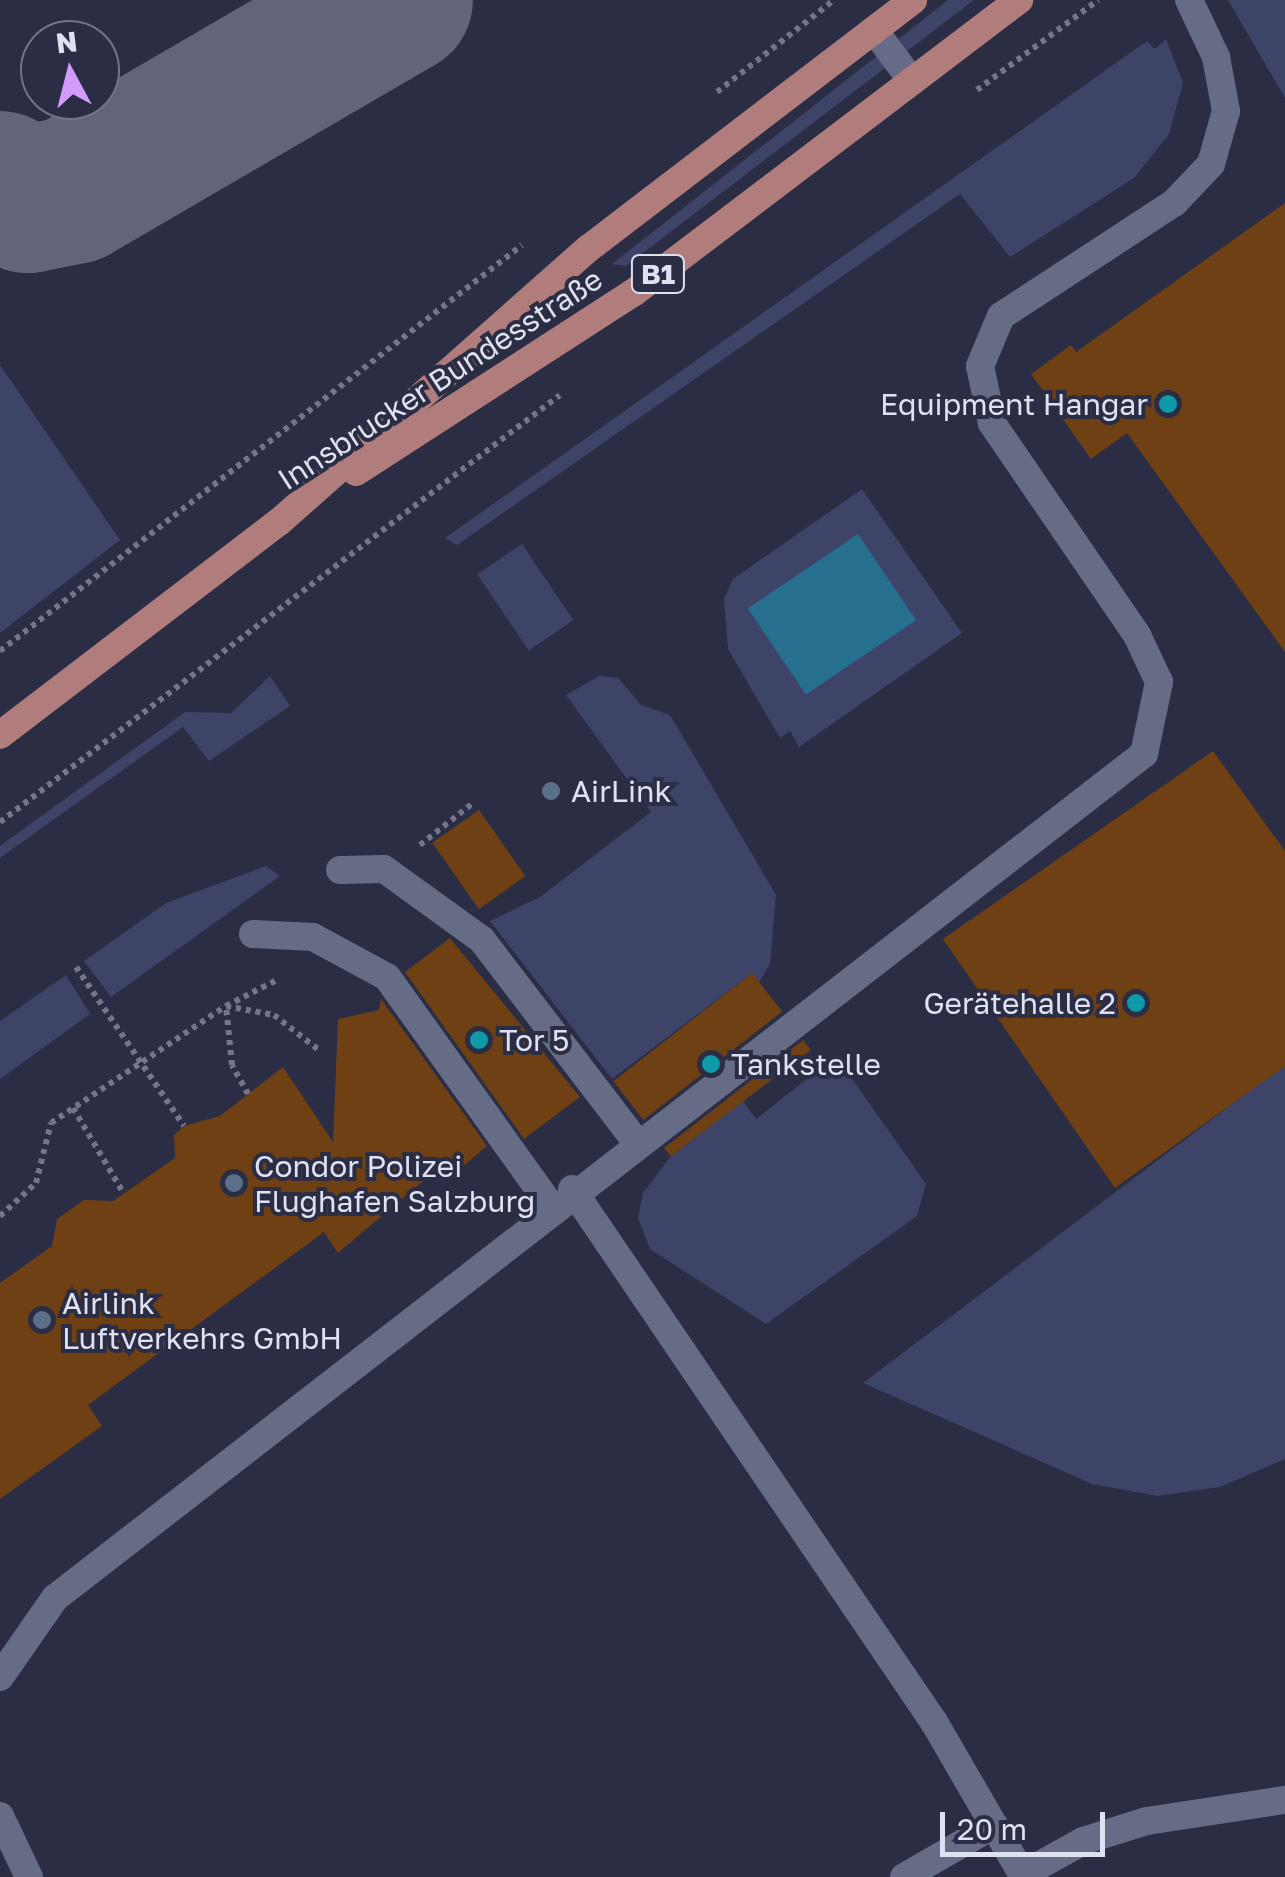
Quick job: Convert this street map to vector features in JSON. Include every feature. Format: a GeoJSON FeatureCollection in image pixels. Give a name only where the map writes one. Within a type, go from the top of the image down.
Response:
{"type":"FeatureCollection","features":[{"type":"Feature","properties":{"kind":"main road","name":"Innsbrucker Bundesstraße"},"geometry":{"type":"LineString","coordinates":[[0,736],[279,522],[590,248],[913,0]]}},
{"type":"Feature","properties":{"kind":"main road","name":"Innsbrucker Bundesstraße"},"geometry":{"type":"LineString","coordinates":[[279,522],[634,293],[1019,0]]}},
{"type":"Feature","properties":{"kind":"lane"},"geometry":{"type":"LineString","coordinates":[[2,1665],[55,1598],[634,1140],[1122,780],[1144,754],[1158,682],[1137,635],[992,423],[980,366],[1001,316],[1174,203],[1211,164],[1226,111],[1216,57],[1189,0]]}},
{"type":"Feature","properties":{"kind":"lane"},"geometry":{"type":"LineString","coordinates":[[874,30],[912,81]]}},
{"type":"Feature","properties":{"kind":"lane"},"geometry":{"type":"LineString","coordinates":[[340,870],[384,869],[482,940],[634,1140]]}},
{"type":"Feature","properties":{"kind":"lane"},"geometry":{"type":"LineString","coordinates":[[253,934],[313,937],[387,976],[562,1198],[934,1722],[1023,1876],[1082,1841],[1147,1821],[1285,1800]]}},
{"type":"Feature","properties":{"kind":"lane"},"geometry":{"type":"LineString","coordinates":[[0,1816],[29,1877]]}},
{"type":"Feature","properties":{"kind":"lane"},"geometry":{"type":"LineString","coordinates":[[904,1877],[994,1825]]}},
{"type":"Feature","properties":{"kind":"path"},"geometry":{"type":"LineString","coordinates":[[709,98],[834,0]]}},
{"type":"Feature","properties":{"kind":"path"},"geometry":{"type":"LineString","coordinates":[[960,103],[1098,0]]}},
{"type":"Feature","properties":{"kind":"path"},"geometry":{"type":"LineString","coordinates":[[0,651],[537,233]]}},
{"type":"Feature","properties":{"kind":"path"},"geometry":{"type":"LineString","coordinates":[[0,822],[575,384]]}},
{"type":"Feature","properties":{"kind":"path"},"geometry":{"type":"LineString","coordinates":[[76,967],[184,1126]]}},
{"type":"Feature","properties":{"kind":"path"},"geometry":{"type":"LineString","coordinates":[[0,1216],[28,1197],[51,1123],[238,1004],[274,1015],[320,1051]]}},
{"type":"Feature","properties":{"kind":"path"},"geometry":{"type":"LineString","coordinates":[[72,1108],[124,1194]]}},
{"type":"Feature","properties":{"kind":"shaded area"},"geometry":{"type":"Polygon","coordinates":[[[948,0],[974,0],[626,266],[612,264],[948,0]]]}},
{"type":"Feature","properties":{"kind":"shaded area"},"geometry":{"type":"Polygon","coordinates":[[[1228,0],[1285,0],[1285,98],[1228,0]]]}},
{"type":"Feature","properties":{"kind":"shaded area"},"geometry":{"type":"Polygon","coordinates":[[[1166,39],[1183,83],[1169,134],[1134,178],[1010,257],[960,194],[457,545],[445,538],[1147,41],[1155,49],[1166,39]]]}},
{"type":"Feature","properties":{"kind":"shaded area"},"geometry":{"type":"Polygon","coordinates":[[[0,365],[120,540],[0,633],[0,365]]]}},
{"type":"Feature","properties":{"kind":"shaded area"},"geometry":{"type":"Polygon","coordinates":[[[862,489],[962,633],[799,747],[790,731],[780,738],[728,649],[724,599],[733,579],[862,489]]]}},
{"type":"Feature","properties":{"kind":"shaded area"},"geometry":{"type":"Polygon","coordinates":[[[858,534],[916,620],[806,695],[748,608],[858,534]]]}},
{"type":"Feature","properties":{"kind":"shaded area"},"geometry":{"type":"Polygon","coordinates":[[[522,544],[573,620],[529,650],[477,574],[522,544]]]}},
{"type":"Feature","properties":{"kind":"shaded area"},"geometry":{"type":"Polygon","coordinates":[[[270,676],[290,706],[209,761],[183,727],[0,858],[0,846],[185,712],[231,713],[270,676]]]}},
{"type":"Feature","properties":{"kind":"shaded area"},"geometry":{"type":"Polygon","coordinates":[[[599,676],[618,678],[641,705],[670,715],[776,895],[770,964],[759,982],[751,974],[612,1079],[490,921],[540,897],[651,812],[566,695],[599,676]]]}},
{"type":"Feature","properties":{"kind":"shaded area"},"geometry":{"type":"Polygon","coordinates":[[[266,866],[280,876],[111,997],[84,961],[166,903],[266,866]]]}},
{"type":"Feature","properties":{"kind":"shaded area"},"geometry":{"type":"Polygon","coordinates":[[[66,975],[90,1014],[0,1079],[0,1021],[66,975]]]}},
{"type":"Feature","properties":{"kind":"shaded area"},"geometry":{"type":"Polygon","coordinates":[[[836,1056],[926,1184],[917,1216],[766,1324],[650,1249],[638,1218],[643,1193],[671,1156],[743,1101],[756,1119],[836,1056]]]}},
{"type":"Feature","properties":{"kind":"shaded area"},"geometry":{"type":"Polygon","coordinates":[[[1285,1064],[1285,1459],[1220,1487],[1157,1496],[1092,1484],[863,1383],[1285,1064]]]}},
{"type":"Feature","properties":{"kind":"building","name":"Equipment Hangar"},"geometry":{"type":"Polygon","coordinates":[[[1285,203],[1285,652],[1127,433],[1091,459],[1031,374],[1071,345],[1076,352],[1285,203]]]}},
{"type":"Feature","properties":{"kind":"building","name":"Gerätehalle 2"},"geometry":{"type":"Polygon","coordinates":[[[1213,751],[1285,851],[1285,1066],[1115,1188],[943,939],[1213,751]]]}},
{"type":"Feature","properties":{"kind":"building"},"geometry":{"type":"Polygon","coordinates":[[[479,810],[525,876],[479,909],[432,843],[479,810]]]}},
{"type":"Feature","properties":{"kind":"building"},"geometry":{"type":"Polygon","coordinates":[[[450,938],[580,1097],[524,1139],[405,972],[450,938]]]}},
{"type":"Feature","properties":{"kind":"building"},"geometry":{"type":"Polygon","coordinates":[[[752,973],[782,1012],[643,1120],[613,1081],[752,973]]]}},
{"type":"Feature","properties":{"kind":"building"},"geometry":{"type":"Polygon","coordinates":[[[381,999],[487,1146],[449,1178],[428,1177],[338,1253],[324,1232],[88,1405],[102,1426],[0,1499],[0,1283],[52,1246],[57,1219],[84,1200],[113,1201],[175,1158],[174,1135],[184,1126],[220,1116],[283,1067],[333,1142],[338,1019],[379,1010],[381,999]]]}},
{"type":"Feature","properties":{"kind":"building"},"geometry":{"type":"Polygon","coordinates":[[[803,1040],[811,1050],[671,1156],[664,1148],[803,1040]]]}},
{"type":"Feature","properties":{"kind":"taxiway"},"geometry":{"type":"LineString","coordinates":[[0,185],[28,199],[73,190],[399,0]]}},
{"type":"Feature","properties":{"kind":"place","name":"Equipment Hangar"},"geometry":{"type":"Point","coordinates":[1168,404]}},
{"type":"Feature","properties":{"kind":"place","name":"AirLink"},"geometry":{"type":"Point","coordinates":[551,791]}},
{"type":"Feature","properties":{"kind":"place","name":"Gerätehalle 2"},"geometry":{"type":"Point","coordinates":[1136,1003]}},
{"type":"Feature","properties":{"kind":"place","name":"Tor 5"},"geometry":{"type":"Point","coordinates":[479,1040]}},
{"type":"Feature","properties":{"kind":"place","name":"Tankstelle"},"geometry":{"type":"Point","coordinates":[711,1064]}},
{"type":"Feature","properties":{"kind":"place","name":"Condor Polizei Flughafen Salzburg"},"geometry":{"type":"Point","coordinates":[234,1183]}},
{"type":"Feature","properties":{"kind":"place","name":"Airlink Luftverkehrs GmbH"},"geometry":{"type":"Point","coordinates":[42,1320]}}]}
